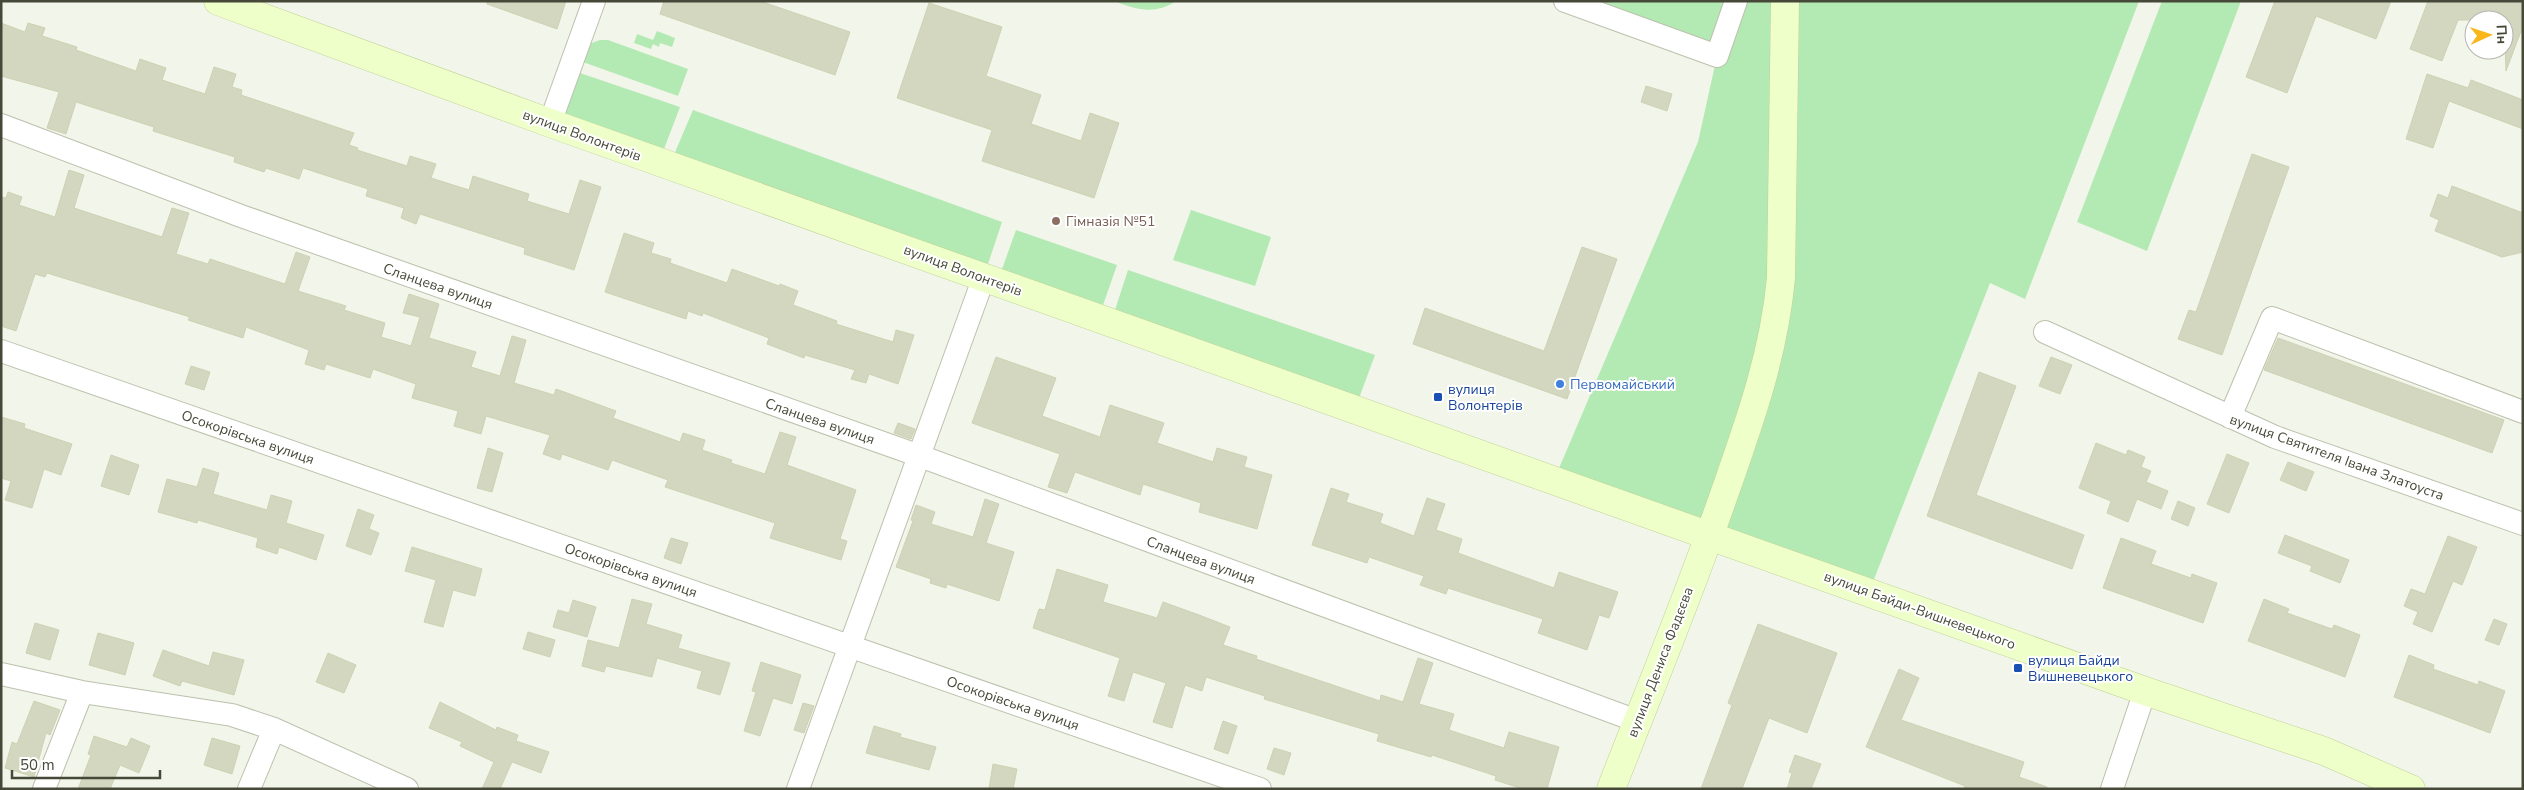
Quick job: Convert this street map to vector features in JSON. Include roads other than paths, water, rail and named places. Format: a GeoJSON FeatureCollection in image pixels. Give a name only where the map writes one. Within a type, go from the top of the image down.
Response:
{"type":"FeatureCollection","features":[{"type":"Feature","properties":{"kind":"street","name":"вулиця Волонтерів"},"geometry":{"type":"LineString","coordinates":[[218,1],[550,123],[1710,536]]}},
{"type":"Feature","properties":{"kind":"street"},"geometry":{"type":"LineString","coordinates":[[550,123],[594,1]]}},
{"type":"Feature","properties":{"kind":"street"},"geometry":{"type":"LineString","coordinates":[[1565,1],[1718,56],[1736,1]]}},
{"type":"Feature","properties":{"kind":"street","name":"вулиця Дениса Фадєєва"},"geometry":{"type":"LineString","coordinates":[[1611,789],[1710,536],[1757,400],[1777,321],[1781,278],[1785,1]]}},
{"type":"Feature","properties":{"kind":"street","name":"Сланцева вулиця"},"geometry":{"type":"LineString","coordinates":[[1,125],[241,216],[920,456],[1637,721]]}},
{"type":"Feature","properties":{"kind":"street"},"geometry":{"type":"LineString","coordinates":[[798,789],[984,278]]}},
{"type":"Feature","properties":{"kind":"street"},"geometry":{"type":"LineString","coordinates":[[2230,417],[2272,318],[2523,412]]}},
{"type":"Feature","properties":{"kind":"street","name":"вулиця Святителя Івана Златоуста"},"geometry":{"type":"LineString","coordinates":[[2045,332],[2275,437],[2523,524]]}},
{"type":"Feature","properties":{"kind":"street","name":"Осокорівська вулиця"},"geometry":{"type":"LineString","coordinates":[[1,351],[1260,789]]}},
{"type":"Feature","properties":{"kind":"street","name":"вулиця Байди-Вишневецького"},"geometry":{"type":"LineString","coordinates":[[1710,536],[2145,690],[2324,750],[2399,786]]}},
{"type":"Feature","properties":{"kind":"street"},"geometry":{"type":"LineString","coordinates":[[1,674],[82,692],[232,714],[274,729],[407,789]]}},
{"type":"Feature","properties":{"kind":"street"},"geometry":{"type":"LineString","coordinates":[[2112,789],[2145,690]]}},
{"type":"Feature","properties":{"kind":"street"},"geometry":{"type":"LineString","coordinates":[[44,789],[82,692]]}},
{"type":"Feature","properties":{"kind":"street"},"geometry":{"type":"LineString","coordinates":[[249,789],[274,729]]}},
{"type":"Feature","properties":{"kind":"place","name":"Гімназія №51"},"geometry":{"type":"Point","coordinates":[1056,221]}},
{"type":"Feature","properties":{"kind":"place","name":"Первомайський"},"geometry":{"type":"Point","coordinates":[1560,384]}},
{"type":"Feature","properties":{"kind":"place","name":"вулиця Волонтерів"},"geometry":{"type":"Point","coordinates":[1438,397]}},
{"type":"Feature","properties":{"kind":"place","name":"вулиця Байди Вишневецького"},"geometry":{"type":"Point","coordinates":[2018,668]}}]}
